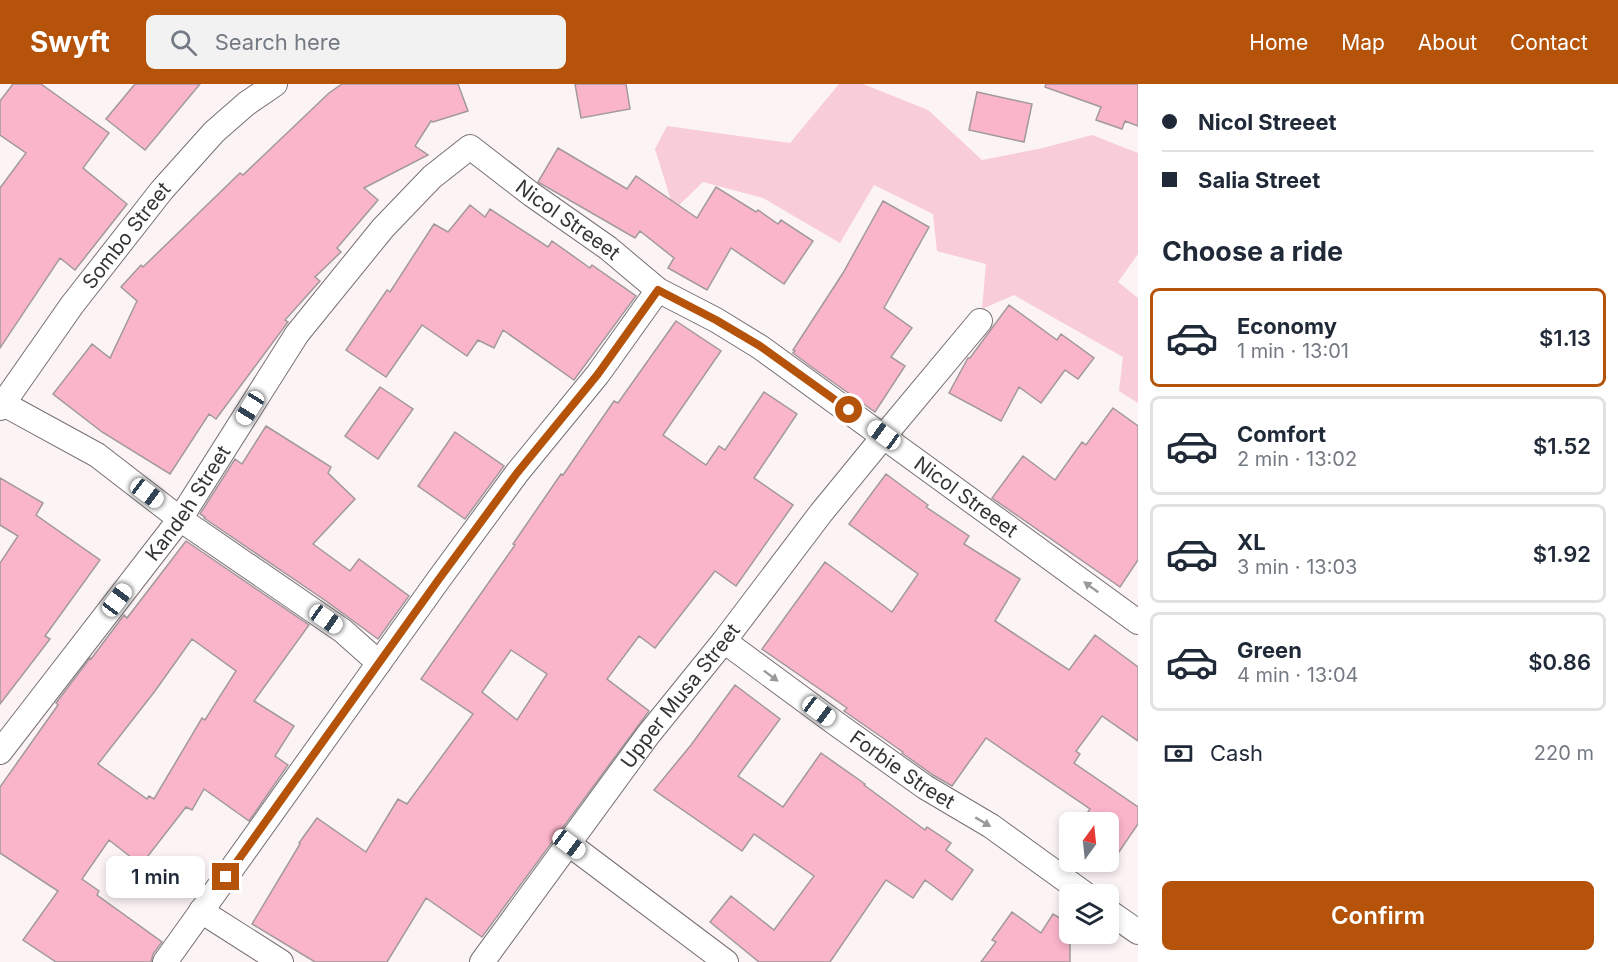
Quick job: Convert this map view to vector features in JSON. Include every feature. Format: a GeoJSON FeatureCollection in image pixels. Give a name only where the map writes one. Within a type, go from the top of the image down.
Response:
{"type":"FeatureCollection","features":[{"type":"Feature","properties":{"kind":"street","name":"Sombo Street"},"geometry":{"type":"LineString","coordinates":[[1,405],[72,305],[162,190],[213,132],[246,104],[275,84]]}},
{"type":"Feature","properties":{"kind":"street","name":"Nicol Streeet"},"geometry":{"type":"LineString","coordinates":[[471,147],[531,194],[608,248],[658,290],[760,346],[1138,622]]}},
{"type":"Feature","properties":{"kind":"street","name":"Kandeh Street"},"geometry":{"type":"LineString","coordinates":[[0,752],[180,519],[297,334],[383,228],[432,177],[471,147]]}},
{"type":"Feature","properties":{"kind":"street"},"geometry":{"type":"LineString","coordinates":[[165,962],[517,473],[598,374],[658,290]]}},
{"type":"Feature","properties":{"kind":"street","name":"Upper Musa Street"},"geometry":{"type":"LineString","coordinates":[[482,962],[648,735],[724,641],[821,513],[980,321]]}},
{"type":"Feature","properties":{"kind":"street"},"geometry":{"type":"LineString","coordinates":[[1,405],[97,455],[180,519],[343,631],[379,663]]}},
{"type":"Feature","properties":{"kind":"street","name":"Forbie Street"},"geometry":{"type":"LineString","coordinates":[[724,641],[925,788],[992,826],[1071,884]]}},
{"type":"Feature","properties":{"kind":"street"},"geometry":{"type":"LineString","coordinates":[[569,844],[726,962]]}},
{"type":"Feature","properties":{"kind":"street"},"geometry":{"type":"LineString","coordinates":[[201,911],[281,962]]}},
{"type":"Feature","properties":{"kind":"street"},"geometry":{"type":"LineString","coordinates":[[1119,919],[1138,932]]}},
{"type":"Feature","properties":{"kind":"shaded area"},"geometry":{"type":"Polygon","coordinates":[[[839,84],[863,84],[928,110],[982,160],[1043,148],[1092,135],[1138,153],[1138,254],[1118,282],[1138,298],[1138,403],[1119,391],[1123,357],[1014,295],[982,309],[986,264],[937,251],[933,214],[874,185],[840,243],[763,198],[703,182],[674,210],[655,149],[667,126],[790,143],[839,84]]]}},
{"type":"Feature","properties":{"kind":"building"},"geometry":{"type":"Polygon","coordinates":[[[13,84],[41,84],[109,133],[83,168],[127,204],[75,270],[60,258],[0,348],[0,188],[26,153],[0,135],[0,101],[13,84]]]}},
{"type":"Feature","properties":{"kind":"building"},"geometry":{"type":"Polygon","coordinates":[[[135,84],[200,84],[145,150],[106,119],[135,84]]]}},
{"type":"Feature","properties":{"kind":"building"},"geometry":{"type":"Polygon","coordinates":[[[342,84],[458,84],[468,111],[431,121],[415,146],[428,155],[364,188],[378,200],[337,248],[341,252],[315,277],[320,281],[285,320],[288,322],[216,419],[209,414],[170,474],[102,432],[53,394],[92,344],[110,358],[137,301],[121,287],[141,265],[143,267],[240,173],[243,175],[329,93],[342,84]]]}},
{"type":"Feature","properties":{"kind":"building"},"geometry":{"type":"Polygon","coordinates":[[[575,84],[626,84],[630,109],[581,118],[575,84]]]}},
{"type":"Feature","properties":{"kind":"building"},"geometry":{"type":"Polygon","coordinates":[[[1046,84],[1138,84],[1138,126],[1125,121],[1122,129],[1096,120],[1101,107],[1045,87],[1046,84]]]}},
{"type":"Feature","properties":{"kind":"building"},"geometry":{"type":"Polygon","coordinates":[[[977,92],[1032,104],[1024,142],[969,130],[977,92]]]}},
{"type":"Feature","properties":{"kind":"building"},"geometry":{"type":"Polygon","coordinates":[[[558,148],[627,189],[636,176],[697,218],[716,187],[778,224],[781,220],[813,241],[784,284],[731,248],[707,290],[668,268],[674,258],[640,231],[635,238],[538,182],[558,148]]]}},
{"type":"Feature","properties":{"kind":"building"},"geometry":{"type":"Polygon","coordinates":[[[883,201],[929,227],[884,308],[912,328],[891,357],[905,366],[875,412],[793,353],[795,351],[793,350],[843,273],[883,201]]]}},
{"type":"Feature","properties":{"kind":"building"},"geometry":{"type":"Polygon","coordinates":[[[470,205],[485,217],[490,209],[548,247],[552,241],[590,268],[592,265],[636,296],[574,380],[503,330],[494,348],[478,340],[467,356],[422,325],[386,377],[346,350],[387,290],[390,292],[434,224],[448,232],[470,205]]]}},
{"type":"Feature","properties":{"kind":"building"},"geometry":{"type":"Polygon","coordinates":[[[1009,305],[1057,340],[1061,334],[1094,358],[1078,379],[1065,370],[1041,403],[1019,387],[1001,421],[949,393],[968,358],[1009,305]]]}},
{"type":"Feature","properties":{"kind":"building"},"geometry":{"type":"Polygon","coordinates":[[[676,321],[721,351],[663,435],[706,465],[719,446],[725,450],[764,392],[797,414],[754,478],[793,505],[736,586],[715,571],[655,648],[639,636],[607,679],[649,711],[482,937],[426,898],[387,962],[315,962],[252,924],[299,843],[317,818],[366,852],[398,799],[407,804],[473,714],[421,679],[515,545],[513,544],[561,474],[563,475],[614,401],[618,403],[676,321]],[[511,650],[482,692],[517,720],[547,674],[511,650]]]}},
{"type":"Feature","properties":{"kind":"building"},"geometry":{"type":"Polygon","coordinates":[[[380,387],[413,409],[378,459],[345,436],[380,387]]]}},
{"type":"Feature","properties":{"kind":"building"},"geometry":{"type":"Polygon","coordinates":[[[1113,408],[1138,426],[1138,560],[1120,587],[992,498],[1023,456],[1055,480],[1082,442],[1086,445],[1113,408]]]}},
{"type":"Feature","properties":{"kind":"building"},"geometry":{"type":"Polygon","coordinates":[[[266,426],[331,467],[328,473],[355,499],[313,544],[350,571],[359,559],[409,596],[378,639],[200,514],[235,459],[242,464],[266,426]]]}},
{"type":"Feature","properties":{"kind":"building"},"geometry":{"type":"Polygon","coordinates":[[[455,432],[504,466],[465,519],[418,486],[455,432]]]}},
{"type":"Feature","properties":{"kind":"building"},"geometry":{"type":"Polygon","coordinates":[[[886,474],[928,505],[926,507],[969,536],[964,544],[1020,579],[995,621],[1069,670],[1095,635],[1138,667],[1138,741],[1102,716],[1076,751],[1080,754],[1074,763],[1138,807],[1138,824],[1119,852],[1119,812],[1088,812],[1090,809],[986,738],[952,786],[902,753],[844,711],[847,708],[762,649],[825,562],[892,612],[918,574],[849,524],[886,474]]]}},
{"type":"Feature","properties":{"kind":"building"},"geometry":{"type":"Polygon","coordinates":[[[0,478],[43,503],[36,515],[100,560],[45,636],[50,639],[0,704],[0,563],[18,536],[0,525],[0,478]]]}},
{"type":"Feature","properties":{"kind":"building"},"geometry":{"type":"Polygon","coordinates":[[[186,541],[309,625],[254,701],[294,726],[275,756],[288,765],[249,821],[204,789],[192,810],[186,807],[141,865],[109,840],[82,879],[99,891],[97,895],[162,942],[153,954],[151,962],[56,962],[23,940],[58,891],[0,853],[0,787],[58,705],[56,703],[124,615],[127,618],[186,541]],[[192,639],[98,764],[147,799],[149,796],[154,799],[202,718],[205,720],[236,671],[192,639]]]}},
{"type":"Feature","properties":{"kind":"building"},"geometry":{"type":"Polygon","coordinates":[[[735,685],[780,719],[738,776],[783,807],[821,753],[925,830],[927,827],[951,843],[946,850],[973,870],[952,900],[925,880],[913,898],[886,880],[830,962],[759,962],[710,922],[731,896],[774,930],[814,876],[754,834],[742,851],[654,790],[691,745],[735,685]]]}},
{"type":"Feature","properties":{"kind":"building"},"geometry":{"type":"Polygon","coordinates":[[[1012,912],[1041,933],[1053,914],[1059,918],[1059,944],[1070,944],[1070,962],[981,962],[996,942],[992,940],[1012,912]]]}},
{"type":"Feature","properties":{"kind":"route"},"geometry":{"type":"LineString","coordinates":[[226,877],[517,473],[598,374],[658,290],[760,346],[849,410]]}}]}
